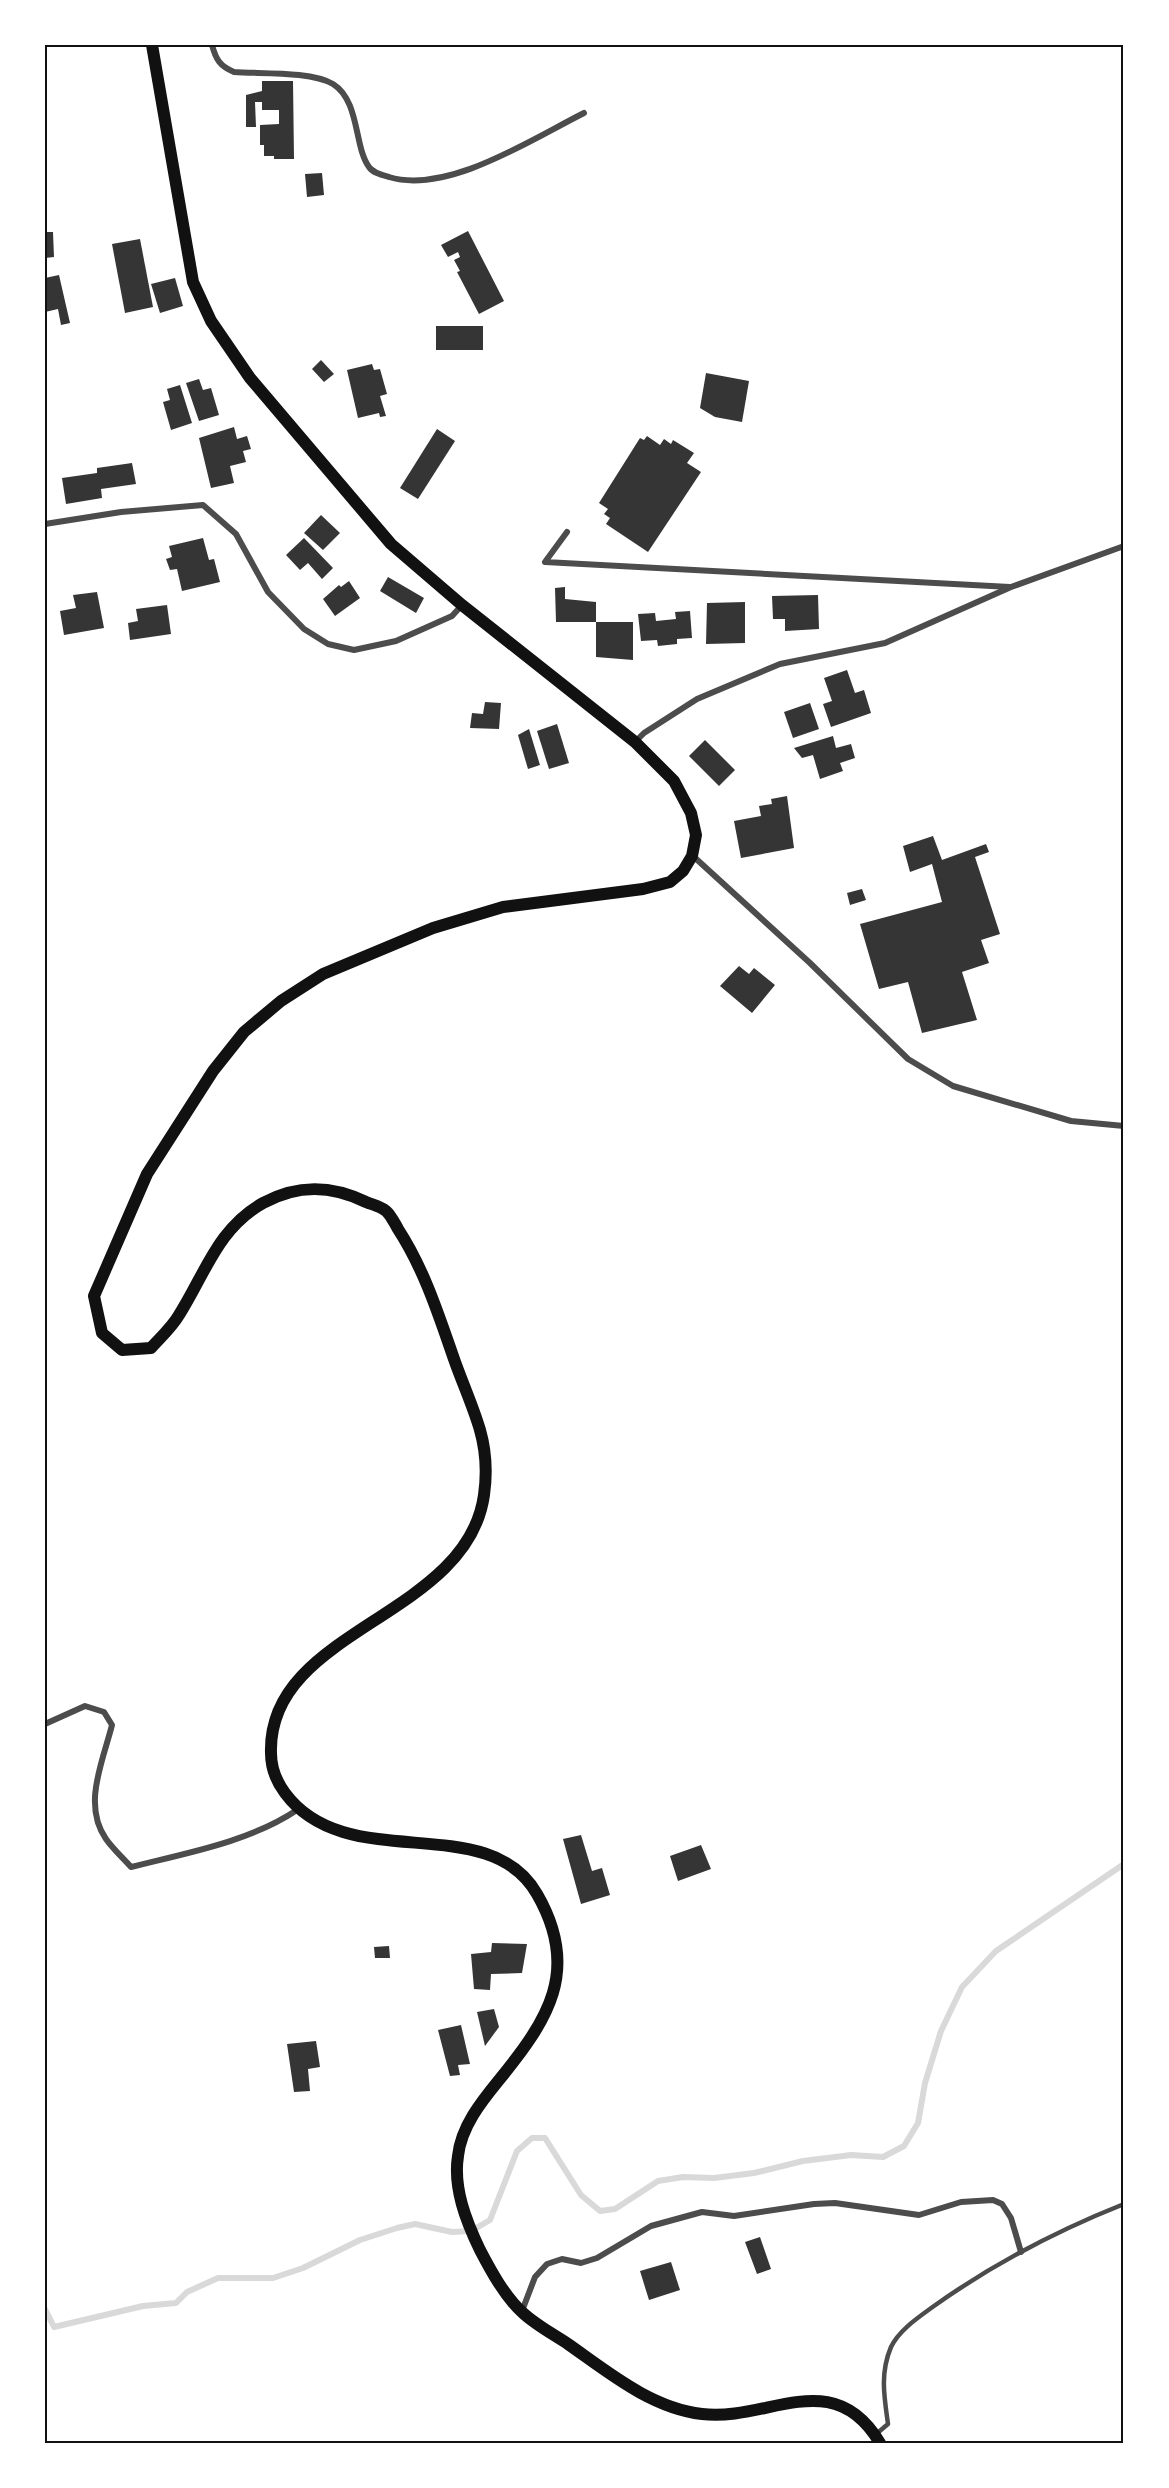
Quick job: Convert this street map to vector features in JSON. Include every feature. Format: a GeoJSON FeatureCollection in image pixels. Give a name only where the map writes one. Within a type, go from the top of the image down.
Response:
{"type":"FeatureCollection","features":[{"type":"Feature","properties":{"kind":"main road"},"geometry":{"type":"LineString","coordinates":[[152,45],[193,282],[211,321],[250,378],[378,530],[462,606],[635,742],[674,781],[691,813],[696,835],[692,856],[683,871],[670,882],[643,889],[503,907],[433,928],[323,974],[281,1001],[244,1032],[219,1063],[147,1174],[94,1296],[102,1333],[122,1350],[151,1348],[177,1320],[216,1246],[234,1223],[259,1205],[286,1193],[321,1186],[355,1196],[388,1212],[419,1262],[480,1433],[486,1468],[484,1502],[472,1532],[448,1567],[418,1592],[320,1656],[291,1692],[276,1719],[270,1751],[275,1779],[297,1810],[317,1822],[355,1836],[480,1851],[509,1865],[532,1884],[549,1915],[557,1943],[557,1973],[550,2003],[532,2039],[483,2100],[466,2129],[458,2154],[458,2187],[466,2216],[482,2253],[522,2312],[634,2389],[665,2404],[697,2414],[724,2415],[813,2399],[838,2403],[860,2418],[878,2439]]}},
{"type":"Feature","properties":{"kind":"street"},"geometry":{"type":"LineString","coordinates":[[212,45],[216,59],[223,67],[234,72],[321,78],[335,86],[347,99],[368,166],[378,174],[396,180],[417,182],[438,180],[474,167],[584,113]]}},
{"type":"Feature","properties":{"kind":"street"},"geometry":{"type":"LineString","coordinates":[[45,524],[121,512],[203,504],[236,534],[268,592],[304,629],[328,644],[354,650],[396,641],[452,616],[462,606]]}},
{"type":"Feature","properties":{"kind":"street"},"geometry":{"type":"LineString","coordinates":[[567,532],[544,562],[1011,587]]}},
{"type":"Feature","properties":{"kind":"street"},"geometry":{"type":"LineString","coordinates":[[635,742],[644,733],[697,699],[780,664],[885,643],[1011,587],[1124,546]]}},
{"type":"Feature","properties":{"kind":"street"},"geometry":{"type":"LineString","coordinates":[[692,856],[810,963],[908,1059],[954,1086],[1071,1121],[1124,1126]]}},
{"type":"Feature","properties":{"kind":"street"},"geometry":{"type":"LineString","coordinates":[[45,1724],[85,1706],[104,1712],[112,1725],[93,1796],[105,1838],[131,1867],[228,1842],[283,1819],[297,1810]]}},
{"type":"Feature","properties":{"kind":"street"},"geometry":{"type":"LineString","coordinates":[[522,2312],[535,2277],[547,2264],[562,2259],[581,2263],[597,2258],[651,2226],[702,2212],[734,2216],[835,2203],[919,2216],[961,2202],[993,2200],[1002,2204],[1011,2218],[1021,2252]]}},
{"type":"Feature","properties":{"kind":"lane"},"geometry":{"type":"LineString","coordinates":[[878,2439],[888,2424],[882,2377],[892,2345],[911,2323],[972,2279],[1054,2234],[1124,2204]]}},
{"type":"Feature","properties":{"kind":"building"},"geometry":{"type":"Polygon","coordinates":[[[262,81],[293,81],[294,159],[274,159],[274,156],[264,156],[264,145],[260,145],[260,125],[279,124],[279,110],[262,110],[262,102],[255,102],[256,127],[246,127],[246,95],[262,91],[262,81]]]}},
{"type":"Feature","properties":{"kind":"building"},"geometry":{"type":"Polygon","coordinates":[[[322,173],[324,195],[307,197],[305,174],[322,173]]]}},
{"type":"Feature","properties":{"kind":"building"},"geometry":{"type":"Polygon","coordinates":[[[468,231],[504,301],[479,314],[457,272],[460,271],[454,260],[460,257],[458,252],[448,257],[441,245],[468,231]]]}},
{"type":"Feature","properties":{"kind":"building"},"geometry":{"type":"Polygon","coordinates":[[[45,232],[53,232],[54,257],[45,258],[45,232]]]}},
{"type":"Feature","properties":{"kind":"building"},"geometry":{"type":"Polygon","coordinates":[[[140,239],[153,307],[125,313],[112,244],[140,239]]]}},
{"type":"Feature","properties":{"kind":"building"},"geometry":{"type":"Polygon","coordinates":[[[59,275],[70,323],[61,325],[58,309],[45,312],[45,278],[59,275]]]}},
{"type":"Feature","properties":{"kind":"building"},"geometry":{"type":"Polygon","coordinates":[[[175,278],[183,306],[160,313],[151,284],[175,278]]]}},
{"type":"Feature","properties":{"kind":"building"},"geometry":{"type":"Polygon","coordinates":[[[436,326],[483,326],[483,350],[436,350],[436,326]]]}},
{"type":"Feature","properties":{"kind":"building"},"geometry":{"type":"Polygon","coordinates":[[[321,360],[334,374],[324,382],[312,369],[321,360]]]}},
{"type":"Feature","properties":{"kind":"building"},"geometry":{"type":"Polygon","coordinates":[[[372,364],[374,370],[380,369],[387,394],[380,396],[386,416],[380,417],[379,413],[358,418],[347,370],[372,364]]]}},
{"type":"Feature","properties":{"kind":"building"},"geometry":{"type":"Polygon","coordinates":[[[706,373],[749,381],[742,422],[715,417],[700,408],[706,373]]]}},
{"type":"Feature","properties":{"kind":"building"},"geometry":{"type":"Polygon","coordinates":[[[199,379],[203,390],[211,388],[219,415],[199,421],[186,383],[199,379]]]}},
{"type":"Feature","properties":{"kind":"building"},"geometry":{"type":"Polygon","coordinates":[[[180,385],[192,423],[171,430],[163,402],[170,400],[167,389],[180,385]]]}},
{"type":"Feature","properties":{"kind":"building"},"geometry":{"type":"Polygon","coordinates":[[[234,427],[237,439],[247,436],[251,449],[243,451],[246,462],[230,466],[234,483],[211,488],[199,438],[234,427]]]}},
{"type":"Feature","properties":{"kind":"building"},"geometry":{"type":"Polygon","coordinates":[[[437,429],[455,441],[418,499],[400,488],[437,429]]]}},
{"type":"Feature","properties":{"kind":"building"},"geometry":{"type":"Polygon","coordinates":[[[647,436],[660,445],[664,439],[671,444],[673,440],[694,453],[687,463],[701,472],[648,552],[606,524],[610,518],[604,514],[608,509],[599,503],[640,438],[644,440],[647,436]]]}},
{"type":"Feature","properties":{"kind":"building"},"geometry":{"type":"Polygon","coordinates":[[[132,463],[136,484],[101,489],[102,498],[66,504],[62,478],[97,473],[97,468],[132,463]]]}},
{"type":"Feature","properties":{"kind":"building"},"geometry":{"type":"Polygon","coordinates":[[[321,515],[340,533],[323,550],[304,533],[321,515]]]}},
{"type":"Feature","properties":{"kind":"building"},"geometry":{"type":"Polygon","coordinates":[[[203,538],[209,560],[214,559],[220,582],[182,591],[177,569],[170,570],[166,559],[172,557],[169,546],[203,538]]]}},
{"type":"Feature","properties":{"kind":"building"},"geometry":{"type":"Polygon","coordinates":[[[304,538],[333,568],[322,579],[308,563],[300,570],[286,555],[304,538]]]}},
{"type":"Feature","properties":{"kind":"building"},"geometry":{"type":"Polygon","coordinates":[[[388,577],[424,598],[416,613],[380,591],[388,577]]]}},
{"type":"Feature","properties":{"kind":"building"},"geometry":{"type":"Polygon","coordinates":[[[349,581],[360,598],[335,616],[323,599],[339,585],[341,587],[349,581]]]}},
{"type":"Feature","properties":{"kind":"building"},"geometry":{"type":"Polygon","coordinates":[[[565,587],[565,599],[596,602],[596,622],[556,622],[555,588],[565,587]]]}},
{"type":"Feature","properties":{"kind":"building"},"geometry":{"type":"Polygon","coordinates":[[[97,592],[104,628],[64,635],[60,611],[76,608],[73,595],[97,592]]]}},
{"type":"Feature","properties":{"kind":"building"},"geometry":{"type":"Polygon","coordinates":[[[818,595],[819,629],[785,631],[785,619],[773,619],[772,596],[818,595]]]}},
{"type":"Feature","properties":{"kind":"building"},"geometry":{"type":"Polygon","coordinates":[[[745,602],[745,643],[706,644],[707,603],[745,602]]]}},
{"type":"Feature","properties":{"kind":"building"},"geometry":{"type":"Polygon","coordinates":[[[167,605],[171,634],[130,640],[128,623],[138,621],[136,609],[167,605]]]}},
{"type":"Feature","properties":{"kind":"building"},"geometry":{"type":"Polygon","coordinates":[[[690,611],[692,638],[677,639],[677,644],[658,646],[657,640],[641,641],[638,614],[655,613],[656,621],[676,619],[675,612],[690,611]]]}},
{"type":"Feature","properties":{"kind":"building"},"geometry":{"type":"Polygon","coordinates":[[[596,622],[633,622],[633,660],[596,657],[596,622]]]}},
{"type":"Feature","properties":{"kind":"building"},"geometry":{"type":"Polygon","coordinates":[[[847,670],[855,693],[864,690],[871,713],[831,727],[823,704],[832,701],[824,678],[847,670]]]}},
{"type":"Feature","properties":{"kind":"building"},"geometry":{"type":"Polygon","coordinates":[[[485,702],[501,703],[499,729],[470,728],[472,713],[483,714],[485,702]]]}},
{"type":"Feature","properties":{"kind":"building"},"geometry":{"type":"Polygon","coordinates":[[[810,703],[819,729],[793,738],[784,712],[810,703]]]}},
{"type":"Feature","properties":{"kind":"building"},"geometry":{"type":"Polygon","coordinates":[[[557,724],[569,763],[549,769],[537,731],[557,724]]]}},
{"type":"Feature","properties":{"kind":"building"},"geometry":{"type":"Polygon","coordinates":[[[529,729],[540,765],[528,769],[518,735],[529,729]]]}},
{"type":"Feature","properties":{"kind":"building"},"geometry":{"type":"Polygon","coordinates":[[[833,736],[836,748],[851,744],[855,758],[840,763],[843,771],[820,779],[813,755],[802,758],[794,748],[833,736]]]}},
{"type":"Feature","properties":{"kind":"building"},"geometry":{"type":"Polygon","coordinates":[[[705,740],[735,770],[719,786],[689,756],[705,740]]]}},
{"type":"Feature","properties":{"kind":"building"},"geometry":{"type":"Polygon","coordinates":[[[787,796],[794,848],[741,858],[734,821],[761,816],[759,806],[772,804],[771,799],[787,796]]]}},
{"type":"Feature","properties":{"kind":"building"},"geometry":{"type":"Polygon","coordinates":[[[933,836],[942,860],[986,844],[989,852],[975,857],[1000,934],[981,940],[989,963],[962,972],[977,1020],[922,1033],[908,982],[879,989],[860,924],[942,902],[932,864],[910,872],[903,846],[933,836]]]}},
{"type":"Feature","properties":{"kind":"building"},"geometry":{"type":"Polygon","coordinates":[[[862,889],[866,900],[850,905],[847,893],[862,889]]]}},
{"type":"Feature","properties":{"kind":"building"},"geometry":{"type":"Polygon","coordinates":[[[739,966],[749,974],[754,968],[775,985],[752,1013],[720,986],[739,966]]]}},
{"type":"Feature","properties":{"kind":"building"},"geometry":{"type":"Polygon","coordinates":[[[581,1835],[592,1871],[602,1868],[610,1895],[581,1904],[563,1839],[581,1835]]]}},
{"type":"Feature","properties":{"kind":"building"},"geometry":{"type":"Polygon","coordinates":[[[701,1845],[711,1869],[678,1881],[670,1856],[701,1845]]]}},
{"type":"Feature","properties":{"kind":"building"},"geometry":{"type":"Polygon","coordinates":[[[492,1943],[527,1944],[522,1973],[491,1974],[490,1990],[474,1989],[471,1954],[491,1952],[492,1943]]]}},
{"type":"Feature","properties":{"kind":"building"},"geometry":{"type":"Polygon","coordinates":[[[389,1946],[390,1958],[375,1958],[374,1947],[389,1946]]]}},
{"type":"Feature","properties":{"kind":"building"},"geometry":{"type":"Polygon","coordinates":[[[494,2009],[499,2027],[485,2046],[477,2012],[494,2009]]]}},
{"type":"Feature","properties":{"kind":"building"},"geometry":{"type":"Polygon","coordinates":[[[461,2025],[470,2064],[458,2065],[460,2075],[450,2076],[438,2030],[461,2025]]]}},
{"type":"Feature","properties":{"kind":"building"},"geometry":{"type":"Polygon","coordinates":[[[316,2041],[320,2067],[308,2069],[310,2091],[294,2092],[287,2044],[316,2041]]]}},
{"type":"Feature","properties":{"kind":"building"},"geometry":{"type":"Polygon","coordinates":[[[760,2237],[771,2269],[757,2274],[745,2242],[760,2237]]]}},
{"type":"Feature","properties":{"kind":"building"},"geometry":{"type":"Polygon","coordinates":[[[671,2262],[680,2290],[649,2300],[640,2271],[671,2262]]]}},
{"type":"Feature","properties":{"kind":"waterway"},"geometry":{"type":"LineString","coordinates":[[45,2309],[54,2327],[143,2306],[176,2303],[187,2292],[218,2278],[273,2278],[303,2268],[360,2240],[397,2228],[415,2224],[452,2232],[471,2231],[490,2220],[517,2151],[532,2138],[545,2138],[581,2195],[600,2211],[615,2209],[658,2181],[683,2177],[714,2178],[754,2173],[803,2161],[851,2155],[883,2157],[904,2146],[918,2123],[925,2083],[941,2031],[962,1987],[996,1951],[1124,1864]]}}]}
